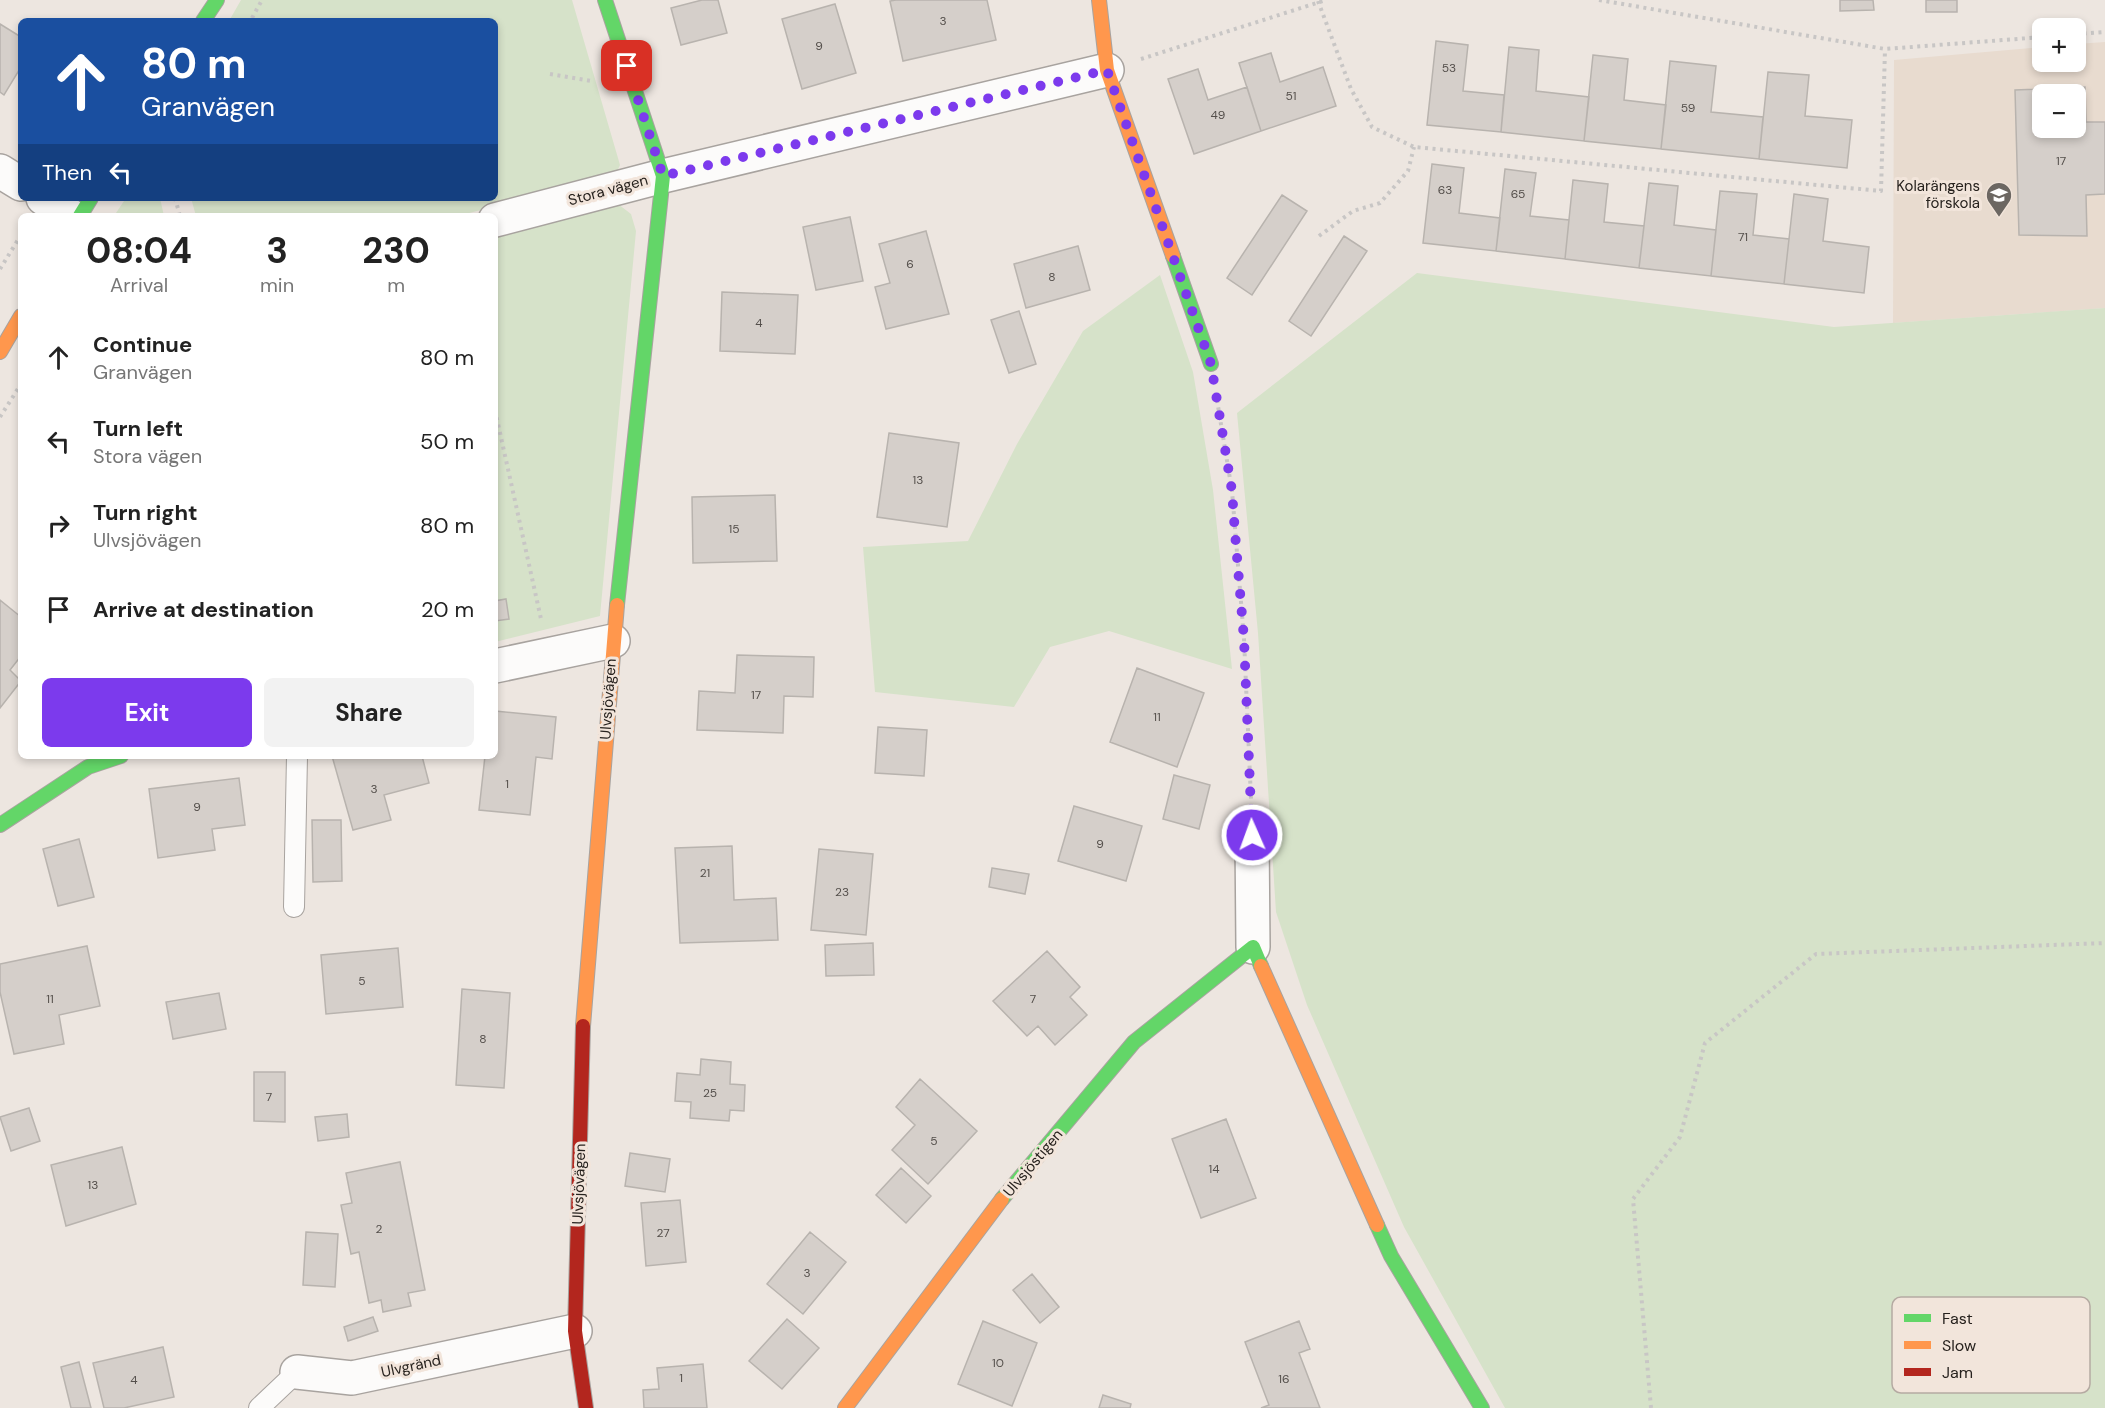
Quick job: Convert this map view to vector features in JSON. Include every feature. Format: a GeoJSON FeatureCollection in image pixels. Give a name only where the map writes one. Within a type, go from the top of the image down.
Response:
{"type":"FeatureCollection","features":[{"type":"Feature","properties":{"kind":"street"},"geometry":{"type":"LineString","coordinates":[[205,18],[217,0]]}},
{"type":"Feature","properties":{"kind":"street","name":"Ulvsjövägen"},"geometry":{"type":"LineString","coordinates":[[586,1408],[574,1331],[583,1020],[613,642],[663,176],[605,0]]}},
{"type":"Feature","properties":{"kind":"street"},"geometry":{"type":"LineString","coordinates":[[1099,0],[1107,70],[1211,364]]}},
{"type":"Feature","properties":{"kind":"street","name":"Stora vägen"},"geometry":{"type":"LineString","coordinates":[[498,219],[663,176],[1107,70]]}},
{"type":"Feature","properties":{"kind":"street"},"geometry":{"type":"LineString","coordinates":[[0,171],[18,182]]}},
{"type":"Feature","properties":{"kind":"street"},"geometry":{"type":"LineString","coordinates":[[48,201],[67,213]]}},
{"type":"Feature","properties":{"kind":"street"},"geometry":{"type":"LineString","coordinates":[[0,352],[18,321]]}},
{"type":"Feature","properties":{"kind":"street"},"geometry":{"type":"LineString","coordinates":[[498,665],[613,642]]}},
{"type":"Feature","properties":{"kind":"street"},"geometry":{"type":"LineString","coordinates":[[0,825],[88,767],[112,759]]}},
{"type":"Feature","properties":{"kind":"street"},"geometry":{"type":"LineString","coordinates":[[1252,835],[1253,947],[1391,1256],[1482,1408]]}},
{"type":"Feature","properties":{"kind":"street","name":"Ulvsjöstigen"},"geometry":{"type":"LineString","coordinates":[[845,1408],[996,1207],[1134,1042],[1253,947]]}},
{"type":"Feature","properties":{"kind":"street","name":"Ulvgränd"},"geometry":{"type":"LineString","coordinates":[[297,1372],[352,1378],[574,1331]]}},
{"type":"Feature","properties":{"kind":"lane"},"geometry":{"type":"LineString","coordinates":[[294,907],[297,759]]}},
{"type":"Feature","properties":{"kind":"lane","name":"Ulvgränd"},"geometry":{"type":"LineString","coordinates":[[259,1408],[297,1372]]}},
{"type":"Feature","properties":{"kind":"path"},"geometry":{"type":"LineString","coordinates":[[252,18],[262,0]]}},
{"type":"Feature","properties":{"kind":"path"},"geometry":{"type":"LineString","coordinates":[[1107,70],[1326,0]]}},
{"type":"Feature","properties":{"kind":"path"},"geometry":{"type":"LineString","coordinates":[[1599,0],[1885,49],[2032,38]]}},
{"type":"Feature","properties":{"kind":"path"},"geometry":{"type":"LineString","coordinates":[[1318,1],[1351,89],[1372,127],[1414,147],[1881,191],[1885,49]]}},
{"type":"Feature","properties":{"kind":"path"},"geometry":{"type":"LineString","coordinates":[[2086,33],[2105,32]]}},
{"type":"Feature","properties":{"kind":"path"},"geometry":{"type":"LineString","coordinates":[[1319,236],[1353,211],[1380,203],[1408,171],[1414,147]]}},
{"type":"Feature","properties":{"kind":"path"},"geometry":{"type":"LineString","coordinates":[[0,269],[18,240]]}},
{"type":"Feature","properties":{"kind":"path"},"geometry":{"type":"LineString","coordinates":[[1211,364],[1233,502],[1244,639],[1252,835]]}},
{"type":"Feature","properties":{"kind":"path"},"geometry":{"type":"LineString","coordinates":[[0,417],[18,389]]}},
{"type":"Feature","properties":{"kind":"path"},"geometry":{"type":"LineString","coordinates":[[498,423],[537,608],[552,654]]}},
{"type":"Feature","properties":{"kind":"path"},"geometry":{"type":"LineString","coordinates":[[1651,1408],[1633,1199],[1680,1137],[1704,1043],[1816,954],[2105,942]]}},
{"type":"Feature","properties":{"kind":"shaded area","name":"Kolarängens förskola"},"geometry":{"type":"Polygon","coordinates":[[[2105,42],[2105,308],[1893,323],[1894,60],[2032,48],[2032,72],[2086,72],[2086,43],[2105,42]]]}},
{"type":"Feature","properties":{"kind":"green space"},"geometry":{"type":"Polygon","coordinates":[[[241,0],[572,0],[620,165],[616,174],[469,213],[195,213],[192,201],[498,201],[498,18],[231,18],[241,0]]]}},
{"type":"Feature","properties":{"kind":"green space"},"geometry":{"type":"Polygon","coordinates":[[[124,201],[161,201],[163,213],[116,213],[124,201]]]}},
{"type":"Feature","properties":{"kind":"green space"},"geometry":{"type":"Polygon","coordinates":[[[618,204],[631,214],[636,231],[600,616],[498,641],[498,231],[618,204]]]}},
{"type":"Feature","properties":{"kind":"green space"},"geometry":{"type":"Polygon","coordinates":[[[1417,273],[1834,327],[2105,308],[2105,1408],[1505,1408],[1404,1227],[1307,1005],[1276,912],[1258,633],[1237,413],[1417,273]]]}},
{"type":"Feature","properties":{"kind":"green space"},"geometry":{"type":"Polygon","coordinates":[[[1160,275],[1193,372],[1213,490],[1232,669],[1109,631],[1050,647],[1014,707],[875,692],[863,547],[968,541],[1017,444],[1083,331],[1160,275]]]}},
{"type":"Feature","properties":{"kind":"building"},"geometry":{"type":"Polygon","coordinates":[[[702,0],[718,0],[727,33],[681,45],[671,8],[702,0]]]}},
{"type":"Feature","properties":{"kind":"building"},"geometry":{"type":"Polygon","coordinates":[[[987,0],[996,40],[903,61],[890,1],[987,0]]]}},
{"type":"Feature","properties":{"kind":"building"},"geometry":{"type":"Polygon","coordinates":[[[1840,0],[1873,0],[1874,10],[1840,11],[1840,0]]]}},
{"type":"Feature","properties":{"kind":"building"},"geometry":{"type":"Polygon","coordinates":[[[1926,0],[1957,0],[1957,12],[1926,12],[1926,0]]]}},
{"type":"Feature","properties":{"kind":"building"},"geometry":{"type":"Polygon","coordinates":[[[835,4],[856,73],[802,89],[782,19],[835,4]]]}},
{"type":"Feature","properties":{"kind":"building"},"geometry":{"type":"Polygon","coordinates":[[[0,24],[18,35],[18,72],[4,95],[0,92],[0,24]]]}},
{"type":"Feature","properties":{"kind":"building"},"geometry":{"type":"Polygon","coordinates":[[[1436,41],[1468,45],[1463,91],[1504,95],[1501,132],[1427,125],[1436,41]]]}},
{"type":"Feature","properties":{"kind":"building"},"geometry":{"type":"Polygon","coordinates":[[[1509,47],[1539,50],[1536,91],[1589,97],[1584,141],[1501,132],[1509,47]]]}},
{"type":"Feature","properties":{"kind":"building"},"geometry":{"type":"Polygon","coordinates":[[[1271,53],[1280,82],[1323,67],[1336,106],[1261,131],[1239,63],[1271,53]]]}},
{"type":"Feature","properties":{"kind":"building"},"geometry":{"type":"Polygon","coordinates":[[[1593,55],[1628,59],[1624,100],[1666,105],[1661,149],[1584,141],[1593,55]]]}},
{"type":"Feature","properties":{"kind":"building"},"geometry":{"type":"Polygon","coordinates":[[[1670,61],[1716,66],[1711,112],[1763,117],[1759,159],[1661,149],[1670,61]]]}},
{"type":"Feature","properties":{"kind":"building"},"geometry":{"type":"Polygon","coordinates":[[[1198,69],[1208,100],[1247,87],[1261,131],[1194,154],[1168,79],[1198,69]]]}},
{"type":"Feature","properties":{"kind":"building"},"geometry":{"type":"Polygon","coordinates":[[[1768,72],[1809,75],[1805,116],[1852,120],[1847,168],[1759,159],[1768,72]]]}},
{"type":"Feature","properties":{"kind":"building","name":"Kolarängens förskola"},"geometry":{"type":"Polygon","coordinates":[[[2032,89],[2032,138],[2086,138],[2086,122],[2105,122],[2105,194],[2086,195],[2087,236],[2019,235],[2015,90],[2032,89]]]}},
{"type":"Feature","properties":{"kind":"building"},"geometry":{"type":"Polygon","coordinates":[[[1432,164],[1464,168],[1459,213],[1500,218],[1496,251],[1423,243],[1432,164]]]}},
{"type":"Feature","properties":{"kind":"building"},"geometry":{"type":"Polygon","coordinates":[[[1505,169],[1536,173],[1530,216],[1569,220],[1565,259],[1496,251],[1505,169]]]}},
{"type":"Feature","properties":{"kind":"building"},"geometry":{"type":"Polygon","coordinates":[[[1573,180],[1608,184],[1604,222],[1644,226],[1639,268],[1565,259],[1573,180]]]}},
{"type":"Feature","properties":{"kind":"building"},"geometry":{"type":"Polygon","coordinates":[[[1649,183],[1678,186],[1674,225],[1716,230],[1711,276],[1639,268],[1649,183]]]}},
{"type":"Feature","properties":{"kind":"building"},"geometry":{"type":"Polygon","coordinates":[[[1720,191],[1757,194],[1753,235],[1789,239],[1784,284],[1711,276],[1720,191]]]}},
{"type":"Feature","properties":{"kind":"building"},"geometry":{"type":"Polygon","coordinates":[[[1794,194],[1828,199],[1823,241],[1869,247],[1864,293],[1784,284],[1794,194]]]}},
{"type":"Feature","properties":{"kind":"building"},"geometry":{"type":"Polygon","coordinates":[[[1282,195],[1307,211],[1252,295],[1227,278],[1282,195]]]}},
{"type":"Feature","properties":{"kind":"building"},"geometry":{"type":"Polygon","coordinates":[[[850,217],[863,281],[816,290],[803,227],[850,217]]]}},
{"type":"Feature","properties":{"kind":"building"},"geometry":{"type":"Polygon","coordinates":[[[926,231],[949,314],[886,329],[875,287],[890,283],[879,244],[926,231]]]}},
{"type":"Feature","properties":{"kind":"building"},"geometry":{"type":"Polygon","coordinates":[[[1344,236],[1367,251],[1311,336],[1289,321],[1344,236]]]}},
{"type":"Feature","properties":{"kind":"building"},"geometry":{"type":"Polygon","coordinates":[[[1078,246],[1090,290],[1026,308],[1014,264],[1078,246]]]}},
{"type":"Feature","properties":{"kind":"building"},"geometry":{"type":"Polygon","coordinates":[[[722,292],[798,295],[795,354],[720,351],[722,292]]]}},
{"type":"Feature","properties":{"kind":"building"},"geometry":{"type":"Polygon","coordinates":[[[1019,311],[1036,364],[1009,373],[991,320],[1019,311]]]}},
{"type":"Feature","properties":{"kind":"building"},"geometry":{"type":"Polygon","coordinates":[[[889,433],[959,443],[947,527],[877,517],[889,433]]]}},
{"type":"Feature","properties":{"kind":"building"},"geometry":{"type":"Polygon","coordinates":[[[775,495],[777,561],[693,563],[692,497],[775,495]]]}},
{"type":"Feature","properties":{"kind":"building"},"geometry":{"type":"Polygon","coordinates":[[[506,599],[509,619],[498,621],[498,600],[506,599]]]}},
{"type":"Feature","properties":{"kind":"building"},"geometry":{"type":"Polygon","coordinates":[[[0,600],[18,615],[18,660],[10,670],[18,678],[18,685],[0,708],[0,600]]]}},
{"type":"Feature","properties":{"kind":"building"},"geometry":{"type":"Polygon","coordinates":[[[737,655],[814,657],[813,697],[784,696],[783,733],[697,730],[699,691],[735,693],[737,655]]]}},
{"type":"Feature","properties":{"kind":"building"},"geometry":{"type":"Polygon","coordinates":[[[1137,668],[1204,693],[1177,767],[1110,742],[1137,668]]]}},
{"type":"Feature","properties":{"kind":"building"},"geometry":{"type":"Polygon","coordinates":[[[498,711],[556,717],[552,759],[536,757],[530,815],[479,810],[485,759],[498,759],[498,711]]]}},
{"type":"Feature","properties":{"kind":"building"},"geometry":{"type":"Polygon","coordinates":[[[878,727],[927,730],[924,776],[875,773],[878,727]]]}},
{"type":"Feature","properties":{"kind":"building"},"geometry":{"type":"Polygon","coordinates":[[[333,759],[423,759],[429,783],[384,795],[391,820],[353,830],[333,759]]]}},
{"type":"Feature","properties":{"kind":"building"},"geometry":{"type":"Polygon","coordinates":[[[1174,775],[1210,785],[1199,829],[1163,819],[1174,775]]]}},
{"type":"Feature","properties":{"kind":"building"},"geometry":{"type":"Polygon","coordinates":[[[239,778],[245,825],[212,829],[215,850],[158,858],[149,789],[239,778]]]}},
{"type":"Feature","properties":{"kind":"building"},"geometry":{"type":"Polygon","coordinates":[[[1074,806],[1142,826],[1126,881],[1058,861],[1074,806]]]}},
{"type":"Feature","properties":{"kind":"building"},"geometry":{"type":"Polygon","coordinates":[[[312,820],[341,820],[342,881],[313,882],[312,820]]]}},
{"type":"Feature","properties":{"kind":"building"},"geometry":{"type":"Polygon","coordinates":[[[79,839],[94,897],[58,906],[43,849],[79,839]]]}},
{"type":"Feature","properties":{"kind":"building"},"geometry":{"type":"Polygon","coordinates":[[[732,846],[734,900],[776,898],[778,940],[680,943],[675,848],[732,846]]]}},
{"type":"Feature","properties":{"kind":"building"},"geometry":{"type":"Polygon","coordinates":[[[819,849],[873,854],[866,935],[811,930],[819,849]]]}},
{"type":"Feature","properties":{"kind":"building"},"geometry":{"type":"Polygon","coordinates":[[[992,868],[1029,874],[1025,894],[989,887],[992,868]]]}},
{"type":"Feature","properties":{"kind":"building"},"geometry":{"type":"Polygon","coordinates":[[[873,943],[874,975],[826,976],[825,945],[873,943]]]}},
{"type":"Feature","properties":{"kind":"building"},"geometry":{"type":"Polygon","coordinates":[[[87,946],[100,1006],[59,1015],[64,1044],[14,1054],[0,992],[0,964],[87,946]]]}},
{"type":"Feature","properties":{"kind":"building"},"geometry":{"type":"Polygon","coordinates":[[[398,948],[403,1007],[326,1014],[321,955],[398,948]]]}},
{"type":"Feature","properties":{"kind":"building"},"geometry":{"type":"Polygon","coordinates":[[[1047,951],[1080,987],[1070,997],[1087,1015],[1055,1045],[1038,1026],[1027,1036],[993,1001],[1047,951]]]}},
{"type":"Feature","properties":{"kind":"building"},"geometry":{"type":"Polygon","coordinates":[[[462,989],[510,993],[504,1088],[456,1085],[462,989]]]}},
{"type":"Feature","properties":{"kind":"building"},"geometry":{"type":"Polygon","coordinates":[[[219,993],[226,1029],[173,1039],[166,1002],[219,993]]]}},
{"type":"Feature","properties":{"kind":"building"},"geometry":{"type":"Polygon","coordinates":[[[701,1059],[731,1062],[730,1084],[745,1085],[744,1111],[730,1110],[729,1121],[690,1118],[691,1102],[675,1101],[677,1073],[700,1075],[701,1059]]]}},
{"type":"Feature","properties":{"kind":"building"},"geometry":{"type":"Polygon","coordinates":[[[254,1072],[285,1072],[285,1122],[254,1121],[254,1072]]]}},
{"type":"Feature","properties":{"kind":"building"},"geometry":{"type":"Polygon","coordinates":[[[920,1079],[977,1131],[928,1184],[892,1150],[915,1125],[896,1107],[920,1079]]]}},
{"type":"Feature","properties":{"kind":"building"},"geometry":{"type":"Polygon","coordinates":[[[29,1108],[40,1141],[11,1151],[0,1117],[29,1108]]]}},
{"type":"Feature","properties":{"kind":"building"},"geometry":{"type":"Polygon","coordinates":[[[347,1114],[349,1137],[318,1141],[315,1117],[347,1114]]]}},
{"type":"Feature","properties":{"kind":"building"},"geometry":{"type":"Polygon","coordinates":[[[1226,1119],[1256,1198],[1201,1218],[1172,1139],[1226,1119]]]}},
{"type":"Feature","properties":{"kind":"building"},"geometry":{"type":"Polygon","coordinates":[[[122,1147],[136,1204],[66,1226],[51,1165],[122,1147]]]}},
{"type":"Feature","properties":{"kind":"building"},"geometry":{"type":"Polygon","coordinates":[[[630,1153],[670,1159],[665,1192],[625,1186],[630,1153]]]}},
{"type":"Feature","properties":{"kind":"building"},"geometry":{"type":"Polygon","coordinates":[[[400,1162],[425,1290],[408,1293],[411,1306],[383,1312],[381,1300],[369,1303],[359,1252],[351,1254],[341,1205],[352,1203],[346,1173],[400,1162]]]}},
{"type":"Feature","properties":{"kind":"building"},"geometry":{"type":"Polygon","coordinates":[[[901,1168],[931,1196],[906,1223],[876,1195],[901,1168]]]}},
{"type":"Feature","properties":{"kind":"building"},"geometry":{"type":"Polygon","coordinates":[[[680,1200],[686,1262],[646,1266],[641,1203],[680,1200]]]}},
{"type":"Feature","properties":{"kind":"building"},"geometry":{"type":"Polygon","coordinates":[[[306,1232],[338,1234],[335,1287],[303,1285],[306,1232]]]}},
{"type":"Feature","properties":{"kind":"building"},"geometry":{"type":"Polygon","coordinates":[[[810,1232],[846,1262],[803,1314],[767,1284],[810,1232]]]}},
{"type":"Feature","properties":{"kind":"building"},"geometry":{"type":"Polygon","coordinates":[[[1032,1274],[1059,1307],[1040,1323],[1013,1290],[1032,1274]]]}},
{"type":"Feature","properties":{"kind":"building"},"geometry":{"type":"Polygon","coordinates":[[[373,1317],[378,1331],[348,1341],[344,1327],[373,1317]]]}},
{"type":"Feature","properties":{"kind":"building"},"geometry":{"type":"Polygon","coordinates":[[[787,1319],[819,1348],[782,1389],[749,1361],[787,1319]]]}},
{"type":"Feature","properties":{"kind":"building"},"geometry":{"type":"Polygon","coordinates":[[[983,1321],[1037,1343],[1012,1406],[958,1384],[983,1321]]]}},
{"type":"Feature","properties":{"kind":"building"},"geometry":{"type":"Polygon","coordinates":[[[1299,1321],[1310,1349],[1299,1353],[1320,1408],[1261,1408],[1269,1405],[1245,1342],[1299,1321]]]}},
{"type":"Feature","properties":{"kind":"building"},"geometry":{"type":"Polygon","coordinates":[[[163,1347],[174,1397],[124,1408],[104,1408],[93,1363],[163,1347]]]}},
{"type":"Feature","properties":{"kind":"building"},"geometry":{"type":"Polygon","coordinates":[[[79,1362],[91,1408],[71,1408],[61,1367],[79,1362]]]}},
{"type":"Feature","properties":{"kind":"building"},"geometry":{"type":"Polygon","coordinates":[[[703,1364],[707,1408],[644,1408],[643,1390],[659,1389],[657,1368],[703,1364]]]}},
{"type":"Feature","properties":{"kind":"building"},"geometry":{"type":"Polygon","coordinates":[[[1103,1395],[1131,1404],[1130,1408],[1099,1408],[1103,1395]]]}},
{"type":"Feature","properties":{"kind":"traffic: fast"},"geometry":{"type":"LineString","coordinates":[[205,18],[217,0]]}},
{"type":"Feature","properties":{"kind":"traffic: fast"},"geometry":{"type":"LineString","coordinates":[[605,0],[663,176],[617,605]]}},
{"type":"Feature","properties":{"kind":"traffic: fast"},"geometry":{"type":"LineString","coordinates":[[82,213],[89,201]]}},
{"type":"Feature","properties":{"kind":"traffic: fast"},"geometry":{"type":"LineString","coordinates":[[1173,256],[1211,364]]}},
{"type":"Feature","properties":{"kind":"traffic: fast"},"geometry":{"type":"LineString","coordinates":[[0,825],[88,767],[112,759]]}},
{"type":"Feature","properties":{"kind":"traffic: fast"},"geometry":{"type":"LineString","coordinates":[[1002,1199],[1134,1042],[1253,947],[1261,966]]}},
{"type":"Feature","properties":{"kind":"traffic: fast"},"geometry":{"type":"LineString","coordinates":[[1377,1225],[1391,1256],[1482,1408]]}},
{"type":"Feature","properties":{"kind":"traffic: slow"},"geometry":{"type":"LineString","coordinates":[[1099,0],[1107,70],[1173,256]]}},
{"type":"Feature","properties":{"kind":"traffic: slow"},"geometry":{"type":"LineString","coordinates":[[0,352],[18,321]]}},
{"type":"Feature","properties":{"kind":"traffic: slow"},"geometry":{"type":"LineString","coordinates":[[583,1026],[617,605]]}},
{"type":"Feature","properties":{"kind":"traffic: slow"},"geometry":{"type":"LineString","coordinates":[[1261,966],[1377,1225]]}},
{"type":"Feature","properties":{"kind":"traffic: slow"},"geometry":{"type":"LineString","coordinates":[[845,1408],[1002,1199]]}},
{"type":"Feature","properties":{"kind":"traffic: jam"},"geometry":{"type":"LineString","coordinates":[[583,1026],[575,1331],[586,1408]]}},
{"type":"Feature","properties":{"kind":"place","name":"Kolarängens förskola"},"geometry":{"type":"Point","coordinates":[1999,218]}},
{"type":"Feature","properties":{"kind":"route"},"geometry":{"type":"LineString","coordinates":[[627,66],[663,176],[1107,70],[1211,364],[1232,491],[1244,639],[1252,835]]}}]}
